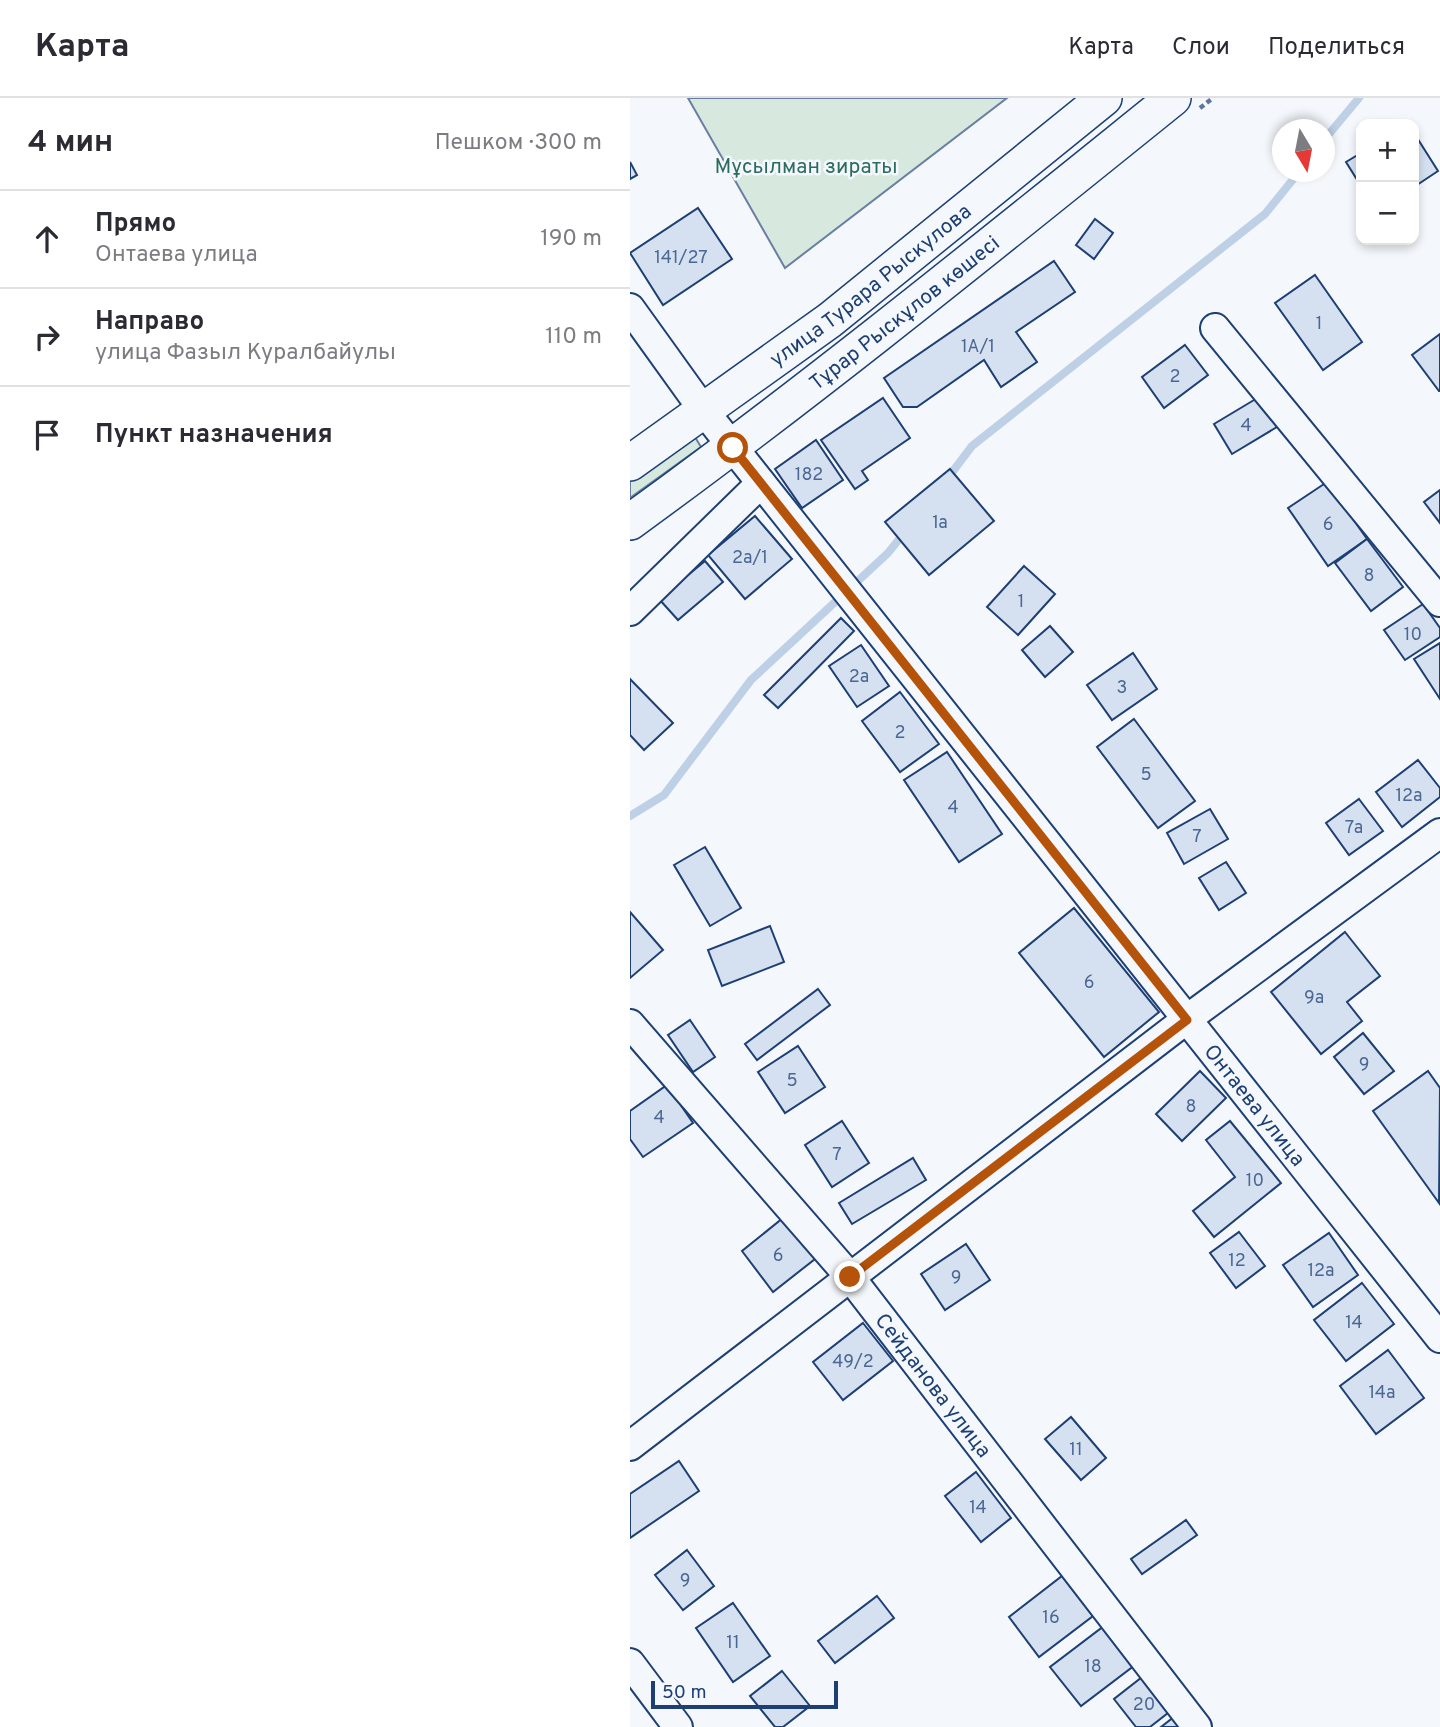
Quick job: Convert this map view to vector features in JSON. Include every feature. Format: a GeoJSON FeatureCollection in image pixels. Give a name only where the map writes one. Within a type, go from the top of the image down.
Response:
{"type":"FeatureCollection","features":[{"type":"Feature","properties":{"kind":"main road","name":"улица Турара Рыскулова"},"geometry":{"type":"LineString","coordinates":[[630,463],[830,320],[1104,98]]}},
{"type":"Feature","properties":{"kind":"main road","name":"Тұрар Рыскұлов көшесі"},"geometry":{"type":"LineString","coordinates":[[630,522],[733,448],[857,352],[1173,98]]}},
{"type":"Feature","properties":{"kind":"street","name":"Онтаева улица"},"geometry":{"type":"LineString","coordinates":[[630,308],[733,448],[1440,1338]]}},
{"type":"Feature","properties":{"kind":"street"},"geometry":{"type":"LineString","coordinates":[[1215,328],[1440,602]]}},
{"type":"Feature","properties":{"kind":"street"},"geometry":{"type":"LineString","coordinates":[[630,611],[761,483]]}},
{"type":"Feature","properties":{"kind":"street"},"geometry":{"type":"LineString","coordinates":[[630,1446],[1187,1020],[1440,833]]}},
{"type":"Feature","properties":{"kind":"street","name":"Сейданова улица"},"geometry":{"type":"LineString","coordinates":[[630,1024],[850,1277],[1198,1727]]}},
{"type":"Feature","properties":{"kind":"street"},"geometry":{"type":"LineString","coordinates":[[630,1663],[678,1727]]}},
{"type":"Feature","properties":{"kind":"green space","name":"Мұсылман зираты"},"geometry":{"type":"Polygon","coordinates":[[[688,98],[1007,98],[785,268],[688,98]]]}},
{"type":"Feature","properties":{"kind":"green space"},"geometry":{"type":"Polygon","coordinates":[[[692,432],[701,447],[630,498],[630,475],[692,432]]]}},
{"type":"Feature","properties":{"kind":"building"},"geometry":{"type":"Polygon","coordinates":[[[1419,141],[1438,171],[1419,184],[1419,141]]]}},
{"type":"Feature","properties":{"kind":"building"},"geometry":{"type":"Polygon","coordinates":[[[1356,156],[1356,178],[1346,162],[1356,156]]]}},
{"type":"Feature","properties":{"kind":"building"},"geometry":{"type":"Polygon","coordinates":[[[630,162],[637,175],[630,179],[630,162]]]}},
{"type":"Feature","properties":{"kind":"building"},"geometry":{"type":"Polygon","coordinates":[[[698,208],[732,259],[663,305],[630,253],[698,208]]]}},
{"type":"Feature","properties":{"kind":"building"},"geometry":{"type":"Polygon","coordinates":[[[1095,219],[1113,233],[1094,259],[1076,245],[1095,219]]]}},
{"type":"Feature","properties":{"kind":"building"},"geometry":{"type":"Polygon","coordinates":[[[1054,261],[1075,292],[1016,332],[1037,362],[1001,387],[984,360],[917,407],[903,407],[884,378],[1054,261]]]}},
{"type":"Feature","properties":{"kind":"building"},"geometry":{"type":"Polygon","coordinates":[[[1315,275],[1362,342],[1323,370],[1275,303],[1315,275]]]}},
{"type":"Feature","properties":{"kind":"building"},"geometry":{"type":"Polygon","coordinates":[[[1440,334],[1440,391],[1439,391],[1412,355],[1440,334]]]}},
{"type":"Feature","properties":{"kind":"building"},"geometry":{"type":"Polygon","coordinates":[[[1185,345],[1208,375],[1164,408],[1142,377],[1185,345]]]}},
{"type":"Feature","properties":{"kind":"building"},"geometry":{"type":"Polygon","coordinates":[[[1259,397],[1277,427],[1232,454],[1214,424],[1259,397]]]}},
{"type":"Feature","properties":{"kind":"building"},"geometry":{"type":"Polygon","coordinates":[[[883,398],[910,438],[862,471],[868,480],[855,489],[821,440],[883,398]]]}},
{"type":"Feature","properties":{"kind":"building"},"geometry":{"type":"Polygon","coordinates":[[[816,440],[843,480],[802,508],[775,469],[816,440]]]}},
{"type":"Feature","properties":{"kind":"building"},"geometry":{"type":"Polygon","coordinates":[[[950,469],[994,521],[929,575],[885,522],[950,469]]]}},
{"type":"Feature","properties":{"kind":"building"},"geometry":{"type":"Polygon","coordinates":[[[1327,482],[1367,539],[1328,566],[1288,508],[1327,482]]]}},
{"type":"Feature","properties":{"kind":"building"},"geometry":{"type":"Polygon","coordinates":[[[1440,490],[1440,523],[1424,502],[1440,490]]]}},
{"type":"Feature","properties":{"kind":"building"},"geometry":{"type":"Polygon","coordinates":[[[755,516],[792,559],[745,599],[708,555],[755,516]]]}},
{"type":"Feature","properties":{"kind":"building"},"geometry":{"type":"Polygon","coordinates":[[[1367,539],[1403,587],[1371,611],[1335,563],[1367,539]]]}},
{"type":"Feature","properties":{"kind":"building"},"geometry":{"type":"Polygon","coordinates":[[[705,561],[723,582],[678,620],[659,599],[705,561]]]}},
{"type":"Feature","properties":{"kind":"building"},"geometry":{"type":"Polygon","coordinates":[[[1024,566],[1055,594],[1018,635],[987,607],[1024,566]]]}},
{"type":"Feature","properties":{"kind":"building"},"geometry":{"type":"Polygon","coordinates":[[[1423,604],[1440,628],[1440,637],[1405,660],[1384,630],[1423,604]]]}},
{"type":"Feature","properties":{"kind":"building"},"geometry":{"type":"Polygon","coordinates":[[[841,618],[854,631],[778,708],[764,695],[841,618]]]}},
{"type":"Feature","properties":{"kind":"building"},"geometry":{"type":"Polygon","coordinates":[[[1050,626],[1073,652],[1045,677],[1022,650],[1050,626]]]}},
{"type":"Feature","properties":{"kind":"building"},"geometry":{"type":"Polygon","coordinates":[[[1440,643],[1440,699],[1414,659],[1440,643]]]}},
{"type":"Feature","properties":{"kind":"building"},"geometry":{"type":"Polygon","coordinates":[[[861,645],[889,686],[857,707],[829,666],[861,645]]]}},
{"type":"Feature","properties":{"kind":"building"},"geometry":{"type":"Polygon","coordinates":[[[1133,653],[1157,689],[1112,720],[1087,685],[1133,653]]]}},
{"type":"Feature","properties":{"kind":"building"},"geometry":{"type":"Polygon","coordinates":[[[630,679],[673,723],[644,750],[630,735],[630,679]]]}},
{"type":"Feature","properties":{"kind":"building"},"geometry":{"type":"Polygon","coordinates":[[[900,692],[939,744],[900,772],[862,721],[900,692]]]}},
{"type":"Feature","properties":{"kind":"building"},"geometry":{"type":"Polygon","coordinates":[[[1134,719],[1195,801],[1158,828],[1097,747],[1134,719]]]}},
{"type":"Feature","properties":{"kind":"building"},"geometry":{"type":"Polygon","coordinates":[[[947,752],[1002,834],[959,862],[904,780],[947,752]]]}},
{"type":"Feature","properties":{"kind":"building"},"geometry":{"type":"Polygon","coordinates":[[[1418,760],[1440,788],[1440,797],[1402,827],[1376,792],[1418,760]]]}},
{"type":"Feature","properties":{"kind":"building"},"geometry":{"type":"Polygon","coordinates":[[[1359,799],[1383,831],[1349,855],[1326,823],[1359,799]]]}},
{"type":"Feature","properties":{"kind":"building"},"geometry":{"type":"Polygon","coordinates":[[[1210,809],[1228,839],[1184,864],[1167,833],[1210,809]]]}},
{"type":"Feature","properties":{"kind":"building"},"geometry":{"type":"Polygon","coordinates":[[[705,847],[741,908],[710,926],[674,865],[705,847]]]}},
{"type":"Feature","properties":{"kind":"building"},"geometry":{"type":"Polygon","coordinates":[[[1226,862],[1246,893],[1219,910],[1199,878],[1226,862]]]}},
{"type":"Feature","properties":{"kind":"building"},"geometry":{"type":"Polygon","coordinates":[[[1074,908],[1159,1012],[1104,1057],[1019,953],[1074,908]]]}},
{"type":"Feature","properties":{"kind":"building"},"geometry":{"type":"Polygon","coordinates":[[[630,912],[663,950],[630,978],[630,912]]]}},
{"type":"Feature","properties":{"kind":"building"},"geometry":{"type":"Polygon","coordinates":[[[770,926],[784,962],[722,986],[708,950],[770,926]]]}},
{"type":"Feature","properties":{"kind":"building"},"geometry":{"type":"Polygon","coordinates":[[[1345,932],[1380,976],[1347,1002],[1362,1021],[1321,1054],[1271,992],[1345,932]]]}},
{"type":"Feature","properties":{"kind":"building"},"geometry":{"type":"Polygon","coordinates":[[[818,989],[830,1005],[757,1060],[745,1044],[818,989]]]}},
{"type":"Feature","properties":{"kind":"building"},"geometry":{"type":"Polygon","coordinates":[[[690,1020],[715,1057],[693,1072],[668,1035],[690,1020]]]}},
{"type":"Feature","properties":{"kind":"building"},"geometry":{"type":"Polygon","coordinates":[[[1363,1033],[1394,1071],[1364,1094],[1334,1057],[1363,1033]]]}},
{"type":"Feature","properties":{"kind":"building"},"geometry":{"type":"Polygon","coordinates":[[[798,1046],[825,1087],[785,1113],[758,1072],[798,1046]]]}},
{"type":"Feature","properties":{"kind":"building"},"geometry":{"type":"Polygon","coordinates":[[[1200,1071],[1226,1098],[1182,1141],[1156,1114],[1200,1071]]]}},
{"type":"Feature","properties":{"kind":"building"},"geometry":{"type":"Polygon","coordinates":[[[1428,1071],[1440,1088],[1439,1203],[1373,1111],[1428,1071]]]}},
{"type":"Feature","properties":{"kind":"building"},"geometry":{"type":"Polygon","coordinates":[[[667,1085],[693,1123],[643,1157],[630,1139],[630,1111],[667,1085]]]}},
{"type":"Feature","properties":{"kind":"building"},"geometry":{"type":"Polygon","coordinates":[[[842,1121],[869,1163],[832,1187],[805,1145],[842,1121]]]}},
{"type":"Feature","properties":{"kind":"building"},"geometry":{"type":"Polygon","coordinates":[[[1230,1121],[1281,1183],[1214,1237],[1193,1211],[1235,1177],[1206,1140],[1230,1121]]]}},
{"type":"Feature","properties":{"kind":"building"},"geometry":{"type":"Polygon","coordinates":[[[913,1158],[926,1180],[852,1224],[839,1203],[913,1158]]]}},
{"type":"Feature","properties":{"kind":"building"},"geometry":{"type":"Polygon","coordinates":[[[783,1218],[815,1259],[773,1292],[742,1251],[783,1218]]]}},
{"type":"Feature","properties":{"kind":"building"},"geometry":{"type":"Polygon","coordinates":[[[1239,1232],[1265,1266],[1236,1288],[1210,1253],[1239,1232]]]}},
{"type":"Feature","properties":{"kind":"building"},"geometry":{"type":"Polygon","coordinates":[[[1329,1233],[1358,1275],[1313,1307],[1283,1265],[1329,1233]]]}},
{"type":"Feature","properties":{"kind":"building"},"geometry":{"type":"Polygon","coordinates":[[[966,1244],[990,1280],[945,1310],[921,1274],[966,1244]]]}},
{"type":"Feature","properties":{"kind":"building"},"geometry":{"type":"Polygon","coordinates":[[[1362,1283],[1394,1324],[1346,1361],[1314,1320],[1362,1283]]]}},
{"type":"Feature","properties":{"kind":"building"},"geometry":{"type":"Polygon","coordinates":[[[863,1323],[893,1361],[843,1400],[813,1362],[863,1323]]]}},
{"type":"Feature","properties":{"kind":"building"},"geometry":{"type":"Polygon","coordinates":[[[1388,1350],[1424,1398],[1376,1434],[1340,1386],[1388,1350]]]}},
{"type":"Feature","properties":{"kind":"building"},"geometry":{"type":"Polygon","coordinates":[[[1071,1417],[1106,1458],[1081,1480],[1045,1439],[1071,1417]]]}},
{"type":"Feature","properties":{"kind":"building"},"geometry":{"type":"Polygon","coordinates":[[[679,1461],[699,1491],[630,1538],[630,1494],[679,1461]]]}},
{"type":"Feature","properties":{"kind":"building"},"geometry":{"type":"Polygon","coordinates":[[[976,1472],[1011,1518],[981,1542],[945,1496],[976,1472]]]}},
{"type":"Feature","properties":{"kind":"building"},"geometry":{"type":"Polygon","coordinates":[[[1186,1520],[1197,1535],[1142,1574],[1131,1559],[1186,1520]]]}},
{"type":"Feature","properties":{"kind":"building"},"geometry":{"type":"Polygon","coordinates":[[[687,1550],[714,1586],[683,1610],[655,1575],[687,1550]]]}},
{"type":"Feature","properties":{"kind":"building"},"geometry":{"type":"Polygon","coordinates":[[[1062,1576],[1093,1616],[1039,1657],[1009,1617],[1062,1576]]]}},
{"type":"Feature","properties":{"kind":"building"},"geometry":{"type":"Polygon","coordinates":[[[877,1596],[894,1618],[835,1663],[818,1641],[877,1596]]]}},
{"type":"Feature","properties":{"kind":"building"},"geometry":{"type":"Polygon","coordinates":[[[733,1603],[770,1656],[733,1682],[696,1628],[733,1603]]]}},
{"type":"Feature","properties":{"kind":"building"},"geometry":{"type":"Polygon","coordinates":[[[1104,1626],[1135,1665],[1081,1706],[1050,1667],[1104,1626]]]}},
{"type":"Feature","properties":{"kind":"building"},"geometry":{"type":"Polygon","coordinates":[[[782,1671],[810,1706],[783,1727],[775,1727],[750,1696],[782,1671]]]}},
{"type":"Feature","properties":{"kind":"building"},"geometry":{"type":"Polygon","coordinates":[[[1146,1674],[1173,1709],[1150,1727],[1136,1727],[1114,1699],[1146,1674]]]}},
{"type":"Feature","properties":{"kind":"building"},"geometry":{"type":"Polygon","coordinates":[[[1179,1713],[1190,1727],[1161,1727],[1179,1713]]]}},
{"type":"Feature","properties":{"kind":"waterway"},"geometry":{"type":"LineString","coordinates":[[1335,127],[1359,98]]}},
{"type":"Feature","properties":{"kind":"waterway"},"geometry":{"type":"LineString","coordinates":[[947,479],[972,446],[1265,214],[1291,182]]}},
{"type":"Feature","properties":{"kind":"waterway"},"geometry":{"type":"LineString","coordinates":[[630,816],[664,795],[751,680],[888,553],[904,533]]}},
{"type":"Feature","properties":{"kind":"route"},"geometry":{"type":"LineString","coordinates":[[733,448],[1187,1020],[850,1277]]}}]}
